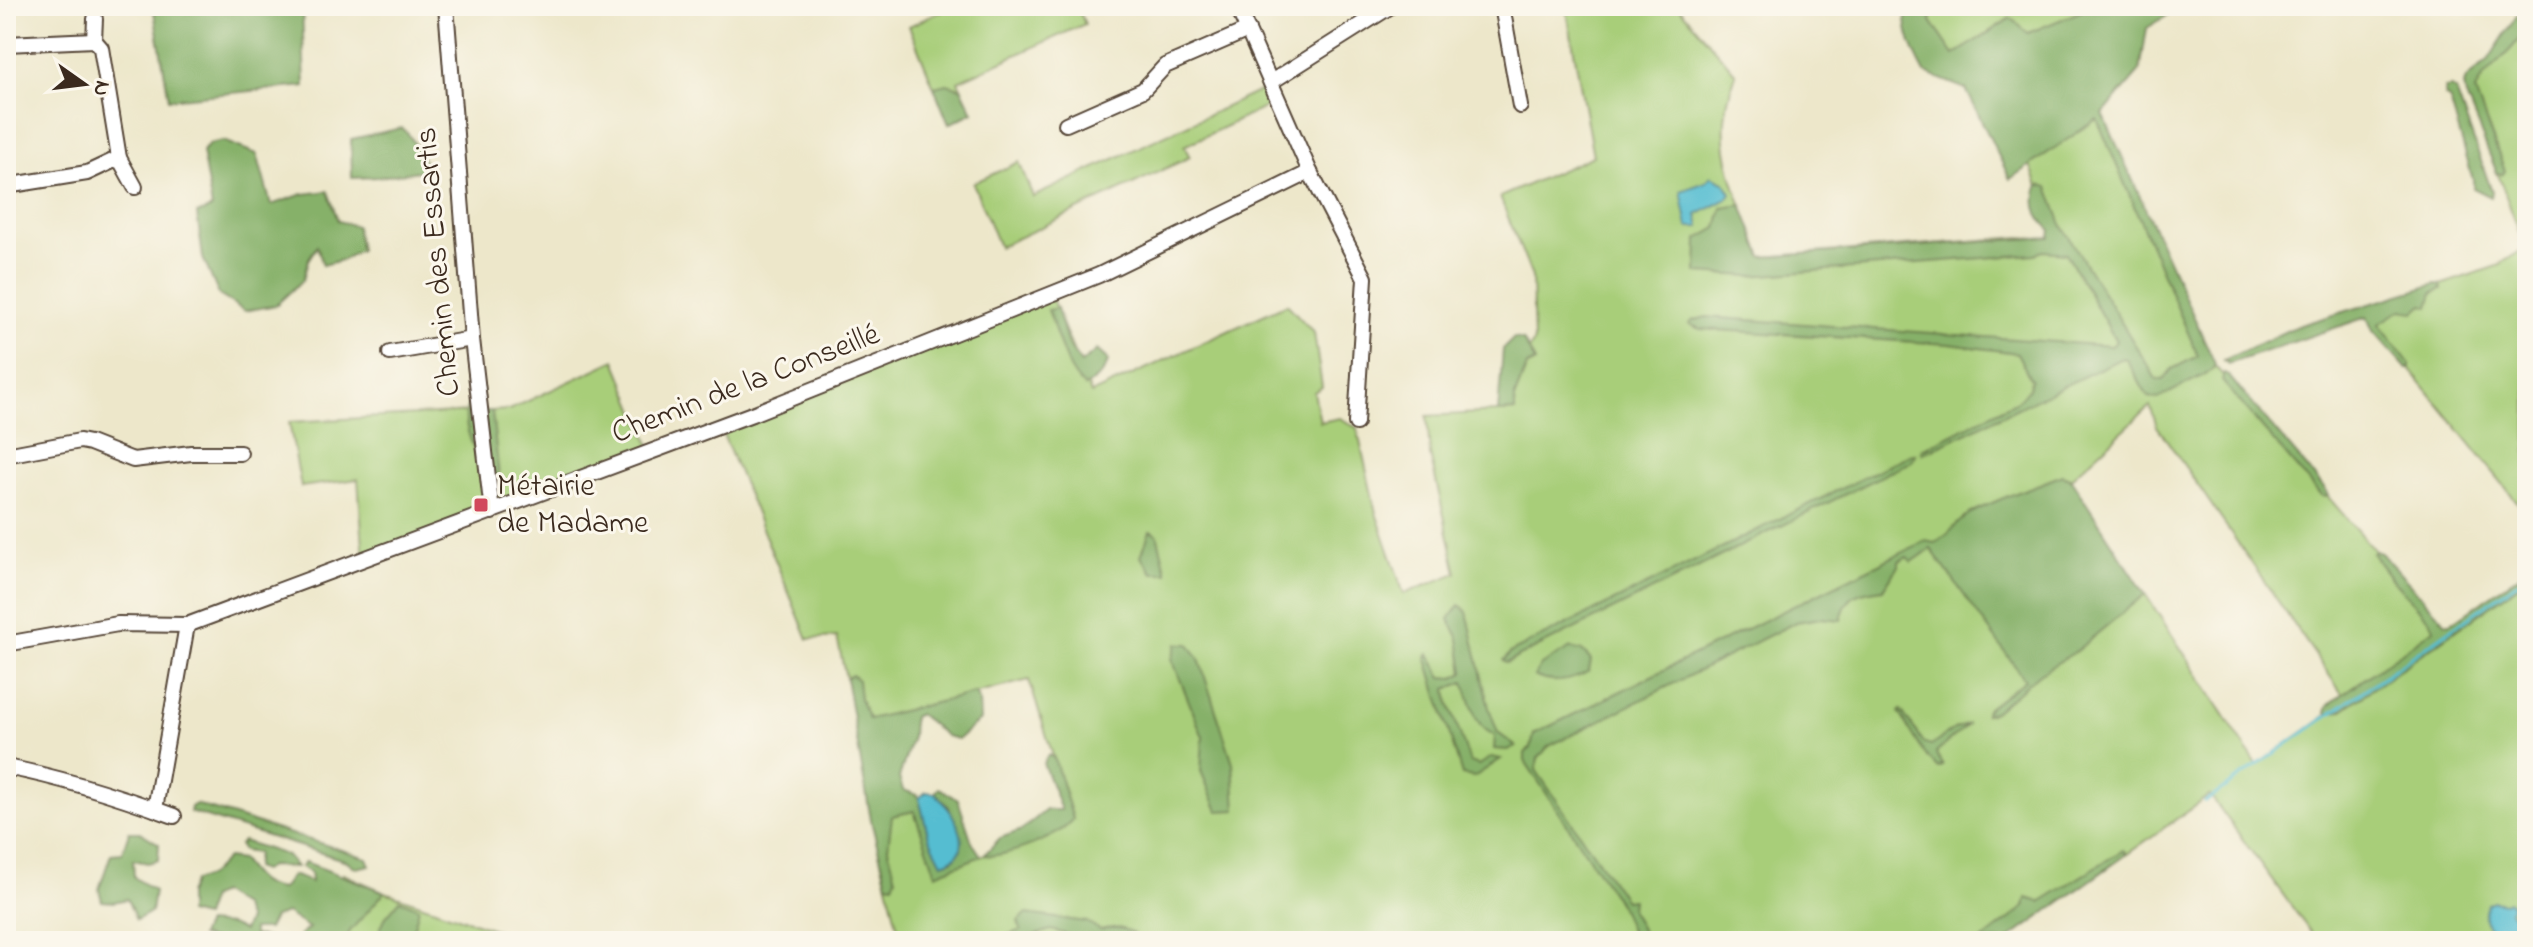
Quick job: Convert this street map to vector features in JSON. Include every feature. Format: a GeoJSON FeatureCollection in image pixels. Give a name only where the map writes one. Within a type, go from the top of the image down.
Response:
{"type":"FeatureCollection","features":[{"type":"Feature","properties":{"kind":"street","name":"Chemin des Essartis"},"geometry":{"type":"LineString","coordinates":[[446,6],[472,339],[492,512]]}},
{"type":"Feature","properties":{"kind":"street"},"geometry":{"type":"LineString","coordinates":[[1237,6],[1310,172],[1365,278],[1356,423]]}},
{"type":"Feature","properties":{"kind":"street"},"geometry":{"type":"LineString","coordinates":[[1271,82],[1391,6]]}},
{"type":"Feature","properties":{"kind":"street"},"geometry":{"type":"LineString","coordinates":[[1502,6],[1520,106]]}},
{"type":"Feature","properties":{"kind":"street"},"geometry":{"type":"LineString","coordinates":[[95,19],[94,40],[101,48],[119,158],[135,187]]}},
{"type":"Feature","properties":{"kind":"street"},"geometry":{"type":"LineString","coordinates":[[1066,124],[1143,90],[1165,66],[1248,30]]}},
{"type":"Feature","properties":{"kind":"street"},"geometry":{"type":"LineString","coordinates":[[6,44],[94,40]]}},
{"type":"Feature","properties":{"kind":"street"},"geometry":{"type":"LineString","coordinates":[[6,186],[87,173],[119,158]]}},
{"type":"Feature","properties":{"kind":"street","name":"Chemin de la Conseillé"},"geometry":{"type":"LineString","coordinates":[[187,625],[752,414],[1099,275],[1310,172]]}},
{"type":"Feature","properties":{"kind":"street"},"geometry":{"type":"LineString","coordinates":[[390,353],[472,339]]}},
{"type":"Feature","properties":{"kind":"street"},"geometry":{"type":"LineString","coordinates":[[6,455],[80,441],[133,460],[191,453],[240,453]]}},
{"type":"Feature","properties":{"kind":"street"},"geometry":{"type":"LineString","coordinates":[[6,644],[118,624],[187,625],[155,809]]}},
{"type":"Feature","properties":{"kind":"street"},"geometry":{"type":"LineString","coordinates":[[6,767],[41,774],[174,816]]}},
{"type":"Feature","properties":{"kind":"green space"},"geometry":{"type":"Polygon","coordinates":[[[153,6],[302,6],[305,86],[169,99],[153,6]]]}},
{"type":"Feature","properties":{"kind":"green space"},"geometry":{"type":"Polygon","coordinates":[[[952,6],[1077,6],[1085,24],[958,81],[973,112],[949,124],[909,26],[952,6]]]}},
{"type":"Feature","properties":{"kind":"green space"},"geometry":{"type":"Polygon","coordinates":[[[1566,6],[1678,6],[1736,74],[1727,106],[1726,148],[1735,186],[1762,257],[2020,237],[2059,240],[2030,165],[2101,115],[2207,357],[2445,632],[2527,575],[2527,941],[2317,941],[2210,795],[2006,941],[901,941],[871,820],[914,811],[937,873],[1073,819],[1029,680],[856,724],[837,637],[808,639],[722,432],[1050,294],[1091,394],[1287,304],[1314,333],[1322,387],[1314,392],[1320,422],[1340,418],[1357,428],[1376,513],[1404,594],[1457,573],[1430,454],[1427,416],[1515,411],[1515,396],[1527,366],[1535,362],[1529,350],[1534,341],[1532,277],[1500,197],[1593,156],[1566,6]],[[2150,406],[2070,479],[2257,765],[2347,701],[2157,426],[2150,406]]]}},
{"type":"Feature","properties":{"kind":"green space"},"geometry":{"type":"Polygon","coordinates":[[[1906,6],[1934,6],[1931,21],[1954,55],[2011,18],[2028,33],[2094,6],[2169,6],[2170,14],[2147,28],[2140,71],[2103,114],[2215,364],[2213,370],[2158,399],[2148,397],[2126,359],[2122,358],[1922,454],[1921,450],[2017,401],[2029,389],[2031,380],[2017,353],[1949,344],[1700,329],[1689,324],[1706,317],[2112,346],[2116,341],[2066,253],[2043,251],[1750,276],[1697,273],[1698,239],[1717,228],[1722,208],[1742,205],[1762,257],[2050,237],[2051,230],[2039,215],[2036,204],[2036,192],[2041,185],[2048,187],[2063,227],[2156,379],[2163,380],[2172,369],[2198,356],[2097,119],[2010,179],[1966,89],[1925,73],[1910,41],[1906,6]]]}},
{"type":"Feature","properties":{"kind":"green space"},"geometry":{"type":"Polygon","coordinates":[[[1934,6],[2094,6],[2027,34],[2010,18],[1954,55],[1931,21],[1934,6]]]}},
{"type":"Feature","properties":{"kind":"green space"},"geometry":{"type":"Polygon","coordinates":[[[2527,11],[2520,37],[2486,73],[2475,92],[2505,171],[2503,174],[2497,173],[2464,85],[2466,79],[2487,62],[2518,14],[2527,11]]]}},
{"type":"Feature","properties":{"kind":"green space"},"geometry":{"type":"Polygon","coordinates":[[[2527,15],[2527,514],[2363,311],[2497,266],[2525,248],[2466,87],[2527,15]]]}},
{"type":"Feature","properties":{"kind":"green space"},"geometry":{"type":"Polygon","coordinates":[[[947,84],[961,88],[973,112],[949,124],[934,87],[947,84]]]}},
{"type":"Feature","properties":{"kind":"green space"},"geometry":{"type":"Polygon","coordinates":[[[1268,87],[1275,103],[1184,146],[1190,157],[999,247],[973,183],[1019,162],[1033,197],[1268,87]]]}},
{"type":"Feature","properties":{"kind":"green space"},"geometry":{"type":"Polygon","coordinates":[[[2445,89],[2456,91],[2492,192],[2491,197],[2473,188],[2450,100],[2445,96],[2445,89]]]}},
{"type":"Feature","properties":{"kind":"green space"},"geometry":{"type":"Polygon","coordinates":[[[402,128],[431,169],[352,178],[351,139],[402,128]]]}},
{"type":"Feature","properties":{"kind":"green space"},"geometry":{"type":"Polygon","coordinates":[[[223,141],[257,154],[271,205],[303,194],[328,191],[338,221],[356,226],[360,250],[342,260],[323,265],[317,246],[308,260],[303,280],[276,305],[245,311],[219,295],[203,258],[197,214],[212,208],[202,152],[209,144],[223,141]]]}},
{"type":"Feature","properties":{"kind":"green space"},"geometry":{"type":"Polygon","coordinates":[[[2441,285],[2442,289],[2433,293],[2429,307],[2423,305],[2415,312],[2401,310],[2379,324],[2410,364],[2410,369],[2373,331],[2367,317],[2228,364],[2224,360],[2297,326],[2441,285]]]}},
{"type":"Feature","properties":{"kind":"green space"},"geometry":{"type":"Polygon","coordinates":[[[1057,308],[1068,345],[1081,363],[1097,350],[1108,360],[1102,373],[1085,387],[1072,372],[1058,341],[1048,310],[1057,308]]]}},
{"type":"Feature","properties":{"kind":"green space"},"geometry":{"type":"Polygon","coordinates":[[[1514,338],[1523,340],[1535,362],[1527,366],[1515,396],[1515,411],[1498,412],[1503,349],[1514,338]]]}},
{"type":"Feature","properties":{"kind":"green space"},"geometry":{"type":"Polygon","coordinates":[[[615,360],[653,452],[364,560],[358,479],[301,487],[289,422],[509,410],[615,360]]]}},
{"type":"Feature","properties":{"kind":"green space"},"geometry":{"type":"Polygon","coordinates":[[[2224,373],[2328,496],[2319,494],[2222,381],[2224,373]]]}},
{"type":"Feature","properties":{"kind":"green space"},"geometry":{"type":"Polygon","coordinates":[[[479,395],[481,411],[492,411],[500,486],[498,492],[490,493],[486,463],[477,459],[467,428],[468,405],[471,397],[479,395]]]}},
{"type":"Feature","properties":{"kind":"green space"},"geometry":{"type":"Polygon","coordinates":[[[1911,454],[1915,455],[1912,461],[1506,663],[1503,660],[1511,652],[1911,454]]]}},
{"type":"Feature","properties":{"kind":"green space"},"geometry":{"type":"Polygon","coordinates":[[[2062,475],[2070,478],[2145,594],[2075,652],[2039,674],[1994,712],[1985,714],[1987,709],[2025,680],[1931,549],[1912,562],[1907,557],[1899,561],[1899,566],[1883,589],[1855,596],[1846,605],[1841,620],[1821,618],[1796,622],[1549,746],[1538,758],[1536,770],[1625,900],[1632,899],[1631,910],[1647,941],[1634,941],[1620,905],[1525,761],[1525,753],[1531,748],[1534,734],[1925,541],[1935,543],[1979,509],[2062,475]]]}},
{"type":"Feature","properties":{"kind":"green space"},"geometry":{"type":"Polygon","coordinates":[[[1150,531],[1157,534],[1167,573],[1153,573],[1141,556],[1150,531]]]}},
{"type":"Feature","properties":{"kind":"green space"},"geometry":{"type":"Polygon","coordinates":[[[2372,553],[2381,553],[2446,623],[2451,623],[2527,570],[2527,580],[2342,710],[2330,714],[2326,712],[2328,706],[2336,699],[2434,629],[2431,621],[2393,581],[2372,553]]]}},
{"type":"Feature","properties":{"kind":"green space"},"geometry":{"type":"Polygon","coordinates":[[[1459,605],[1467,612],[1489,708],[1498,733],[1516,746],[1508,750],[1494,749],[1495,736],[1483,728],[1476,718],[1464,682],[1447,689],[1470,762],[1479,765],[1492,757],[1501,759],[1474,777],[1462,775],[1426,656],[1429,654],[1442,677],[1454,678],[1464,673],[1459,639],[1449,619],[1459,605]]]}},
{"type":"Feature","properties":{"kind":"green space"},"geometry":{"type":"Polygon","coordinates":[[[1177,644],[1189,644],[1199,659],[1233,763],[1236,810],[1218,811],[1201,771],[1203,737],[1172,659],[1177,644]]]}},
{"type":"Feature","properties":{"kind":"green space"},"geometry":{"type":"Polygon","coordinates":[[[1571,648],[1582,651],[1591,660],[1589,671],[1562,681],[1534,676],[1541,665],[1571,648]]]}},
{"type":"Feature","properties":{"kind":"green space"},"geometry":{"type":"Polygon","coordinates":[[[852,675],[858,680],[860,699],[869,719],[975,693],[979,701],[980,720],[958,739],[946,736],[919,714],[913,717],[912,737],[899,778],[903,790],[918,795],[929,838],[942,863],[953,860],[961,849],[949,807],[935,793],[939,788],[958,800],[972,842],[981,856],[936,874],[914,811],[892,816],[888,848],[896,878],[893,884],[887,883],[871,820],[846,678],[852,675]]]}},
{"type":"Feature","properties":{"kind":"green space"},"geometry":{"type":"Polygon","coordinates":[[[1901,710],[1925,744],[1931,746],[1954,729],[1969,724],[1936,752],[1943,766],[1938,768],[1924,753],[1899,712],[1901,710]]]}},
{"type":"Feature","properties":{"kind":"green space"},"geometry":{"type":"Polygon","coordinates":[[[1048,755],[1054,758],[1073,819],[1058,832],[1032,845],[984,855],[1000,838],[1022,830],[1046,810],[1061,810],[1043,763],[1048,755]]]}},
{"type":"Feature","properties":{"kind":"green space"},"geometry":{"type":"Polygon","coordinates":[[[196,804],[367,858],[370,865],[356,868],[347,861],[190,812],[196,804]]]}},
{"type":"Feature","properties":{"kind":"green space"},"geometry":{"type":"Polygon","coordinates":[[[129,832],[140,832],[159,844],[158,860],[148,863],[133,860],[134,877],[154,891],[151,912],[136,920],[127,899],[102,901],[99,889],[111,854],[122,853],[129,832]]]}},
{"type":"Feature","properties":{"kind":"green space"},"geometry":{"type":"Polygon","coordinates":[[[243,841],[286,855],[296,867],[270,866],[263,871],[255,868],[257,853],[243,851],[239,845],[243,841]]]}},
{"type":"Feature","properties":{"kind":"green space"},"geometry":{"type":"Polygon","coordinates":[[[2123,850],[2126,853],[2124,856],[2006,941],[1981,941],[2025,907],[2027,898],[2040,902],[2123,850]]]}},
{"type":"Feature","properties":{"kind":"green space"},"geometry":{"type":"Polygon","coordinates":[[[227,858],[241,860],[258,880],[274,888],[282,889],[292,875],[311,882],[310,872],[301,867],[305,862],[385,892],[350,931],[345,941],[298,941],[309,928],[286,913],[274,917],[268,929],[253,929],[253,935],[269,938],[268,941],[218,941],[200,936],[206,923],[230,925],[243,931],[248,920],[242,906],[221,893],[211,897],[204,917],[188,913],[188,894],[194,881],[209,876],[227,858]]]}},
{"type":"Feature","properties":{"kind":"green space"},"geometry":{"type":"Polygon","coordinates":[[[343,874],[385,892],[529,941],[327,941],[343,874]]]}},
{"type":"Feature","properties":{"kind":"green space"},"geometry":{"type":"Polygon","coordinates":[[[400,900],[419,908],[410,941],[375,941],[385,918],[400,900]]]}},
{"type":"Feature","properties":{"kind":"green space"},"geometry":{"type":"Polygon","coordinates":[[[1026,914],[1087,922],[1100,930],[1123,929],[1144,941],[1092,941],[1051,930],[1017,941],[992,941],[1021,930],[1018,921],[1026,914]]]}},
{"type":"Feature","properties":{"kind":"water"},"geometry":{"type":"Polygon","coordinates":[[[1711,176],[1724,182],[1731,193],[1727,199],[1697,215],[1700,227],[1688,227],[1681,191],[1706,182],[1711,176]]]}},
{"type":"Feature","properties":{"kind":"water"},"geometry":{"type":"Polygon","coordinates":[[[926,792],[935,793],[942,800],[960,831],[960,850],[954,858],[942,863],[929,838],[919,798],[926,792]]]}},
{"type":"Feature","properties":{"kind":"water"},"geometry":{"type":"Polygon","coordinates":[[[2508,901],[2513,905],[2509,911],[2517,918],[2507,932],[2495,932],[2486,922],[2487,904],[2508,901]]]}},
{"type":"Feature","properties":{"kind":"waterway"},"geometry":{"type":"LineString","coordinates":[[2205,802],[2527,576]]}},
{"type":"Feature","properties":{"kind":"place","name":"Métairie de Madame"},"geometry":{"type":"Point","coordinates":[481,505]}}]}
